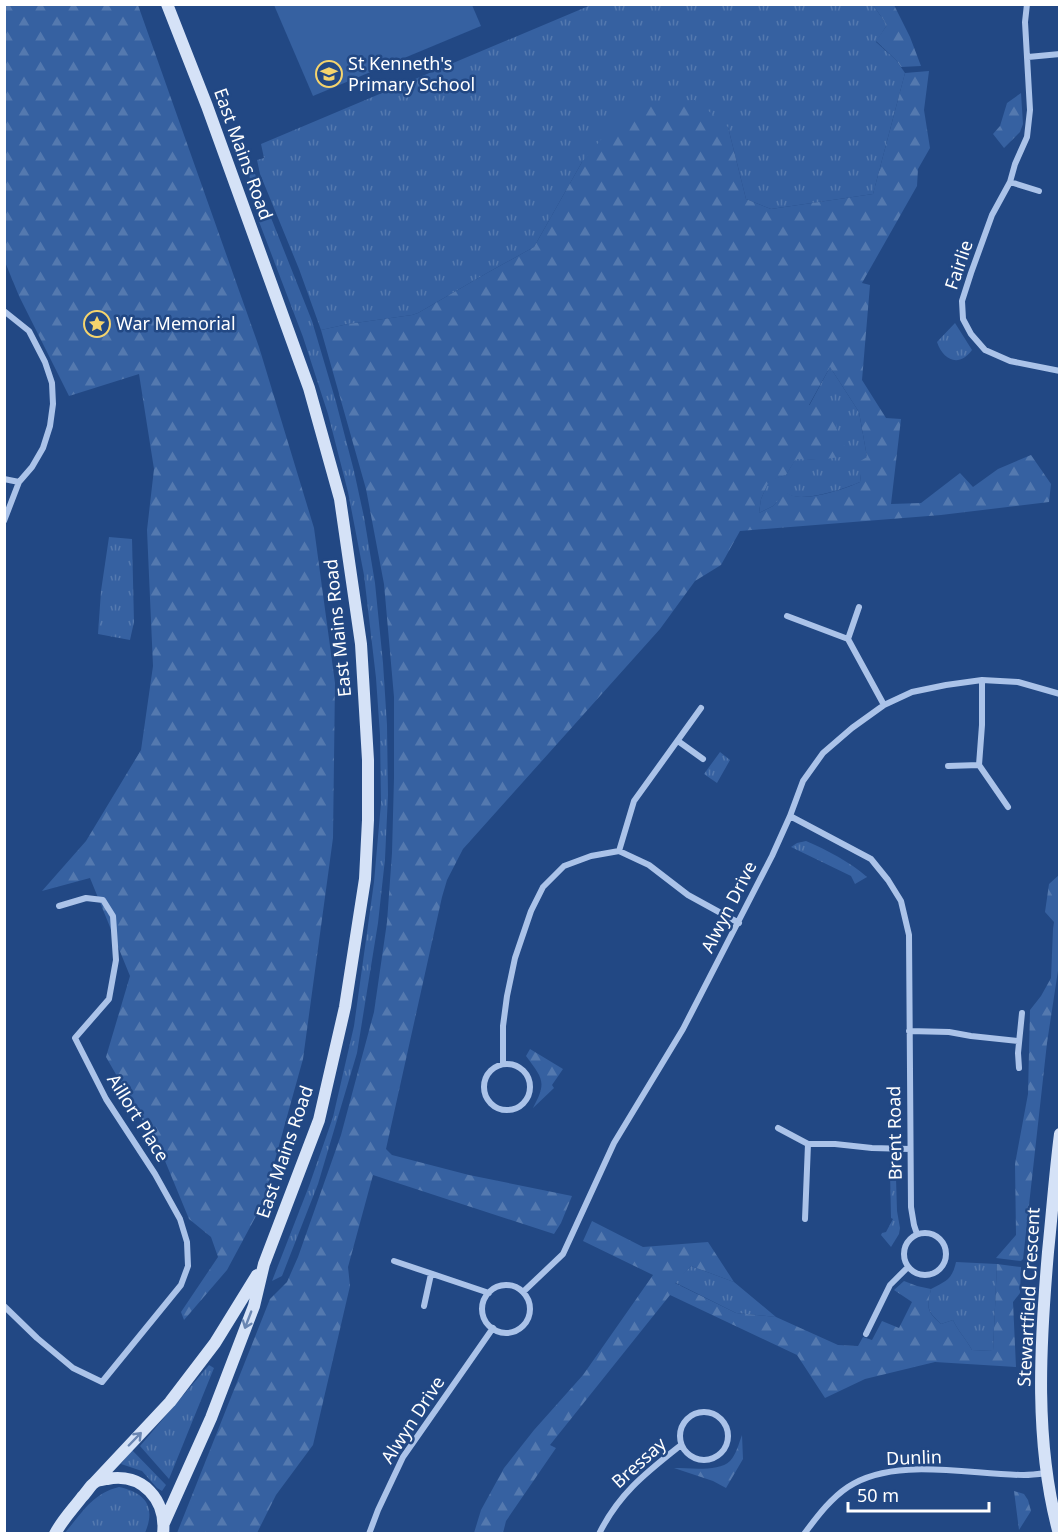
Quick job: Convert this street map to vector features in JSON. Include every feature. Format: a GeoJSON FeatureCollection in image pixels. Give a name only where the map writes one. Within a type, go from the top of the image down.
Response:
{"type":"FeatureCollection","features":[{"type":"Feature","properties":{"kind":"main road","name":"East Mains Road"},"geometry":{"type":"LineString","coordinates":[[163,1528],[211,1418],[254,1306],[264,1264],[319,1120],[345,1007],[364,879],[368,820],[368,760],[361,644],[340,499],[309,388],[207,106],[167,4]]}},
{"type":"Feature","properties":{"kind":"main road","name":"Stewartfield Crescent"},"geometry":{"type":"LineString","coordinates":[[1059,1134],[1040,1373],[1047,1473],[1059,1533]]}},
{"type":"Feature","properties":{"kind":"main road","name":"East Mains Road"},"geometry":{"type":"LineString","coordinates":[[54,1533],[95,1482],[170,1402],[215,1343],[264,1264]]}},
{"type":"Feature","properties":{"kind":"main road"},"geometry":{"type":"LineString","coordinates":[[95,1482],[127,1478],[142,1483],[156,1499],[163,1528]]}},
{"type":"Feature","properties":{"kind":"street","name":"Fairlie"},"geometry":{"type":"LineString","coordinates":[[1027,4],[1025,22],[1030,110],[1027,136],[1010,182],[992,215],[971,273],[962,301],[963,319],[970,334],[985,350],[1010,361],[1059,371]]}},
{"type":"Feature","properties":{"kind":"street"},"geometry":{"type":"LineString","coordinates":[[1028,57],[1059,54]]}},
{"type":"Feature","properties":{"kind":"street"},"geometry":{"type":"LineString","coordinates":[[1010,182],[1039,191]]}},
{"type":"Feature","properties":{"kind":"street"},"geometry":{"type":"LineString","coordinates":[[4,311],[29,331],[45,362],[53,394],[50,426],[43,448],[32,467],[19,482],[4,521]]}},
{"type":"Feature","properties":{"kind":"street"},"geometry":{"type":"LineString","coordinates":[[4,479],[19,482]]}},
{"type":"Feature","properties":{"kind":"street"},"geometry":{"type":"LineString","coordinates":[[848,639],[859,607]]}},
{"type":"Feature","properties":{"kind":"street"},"geometry":{"type":"LineString","coordinates":[[787,616],[848,639],[884,705]]}},
{"type":"Feature","properties":{"kind":"street"},"geometry":{"type":"LineString","coordinates":[[982,680],[979,765],[1008,807]]}},
{"type":"Feature","properties":{"kind":"street","name":"Alwyn Drive"},"geometry":{"type":"LineString","coordinates":[[524,1292],[563,1254],[614,1143],[683,1029],[739,923],[790,816],[803,781],[823,753],[884,705],[912,692],[946,684],[982,680],[1018,682],[1059,694]]}},
{"type":"Feature","properties":{"kind":"street"},"geometry":{"type":"LineString","coordinates":[[619,851],[634,801],[701,708]]}},
{"type":"Feature","properties":{"kind":"street"},"geometry":{"type":"LineString","coordinates":[[678,741],[703,759]]}},
{"type":"Feature","properties":{"kind":"street"},"geometry":{"type":"LineString","coordinates":[[948,766],[979,765]]}},
{"type":"Feature","properties":{"kind":"street","name":"Brent Road"},"geometry":{"type":"LineString","coordinates":[[790,816],[871,859],[901,901],[909,935],[911,1207],[917,1234]]}},
{"type":"Feature","properties":{"kind":"street"},"geometry":{"type":"LineString","coordinates":[[503,1063],[504,1016],[515,958],[531,911],[543,887],[564,866],[591,856],[619,851],[649,865],[688,895],[739,923]]}},
{"type":"Feature","properties":{"kind":"street","name":"Aillort Place"},"geometry":{"type":"LineString","coordinates":[[4,1306],[73,1368],[102,1382],[181,1285],[188,1266],[187,1242],[180,1219],[106,1099],[75,1038],[110,999],[116,960],[113,916],[103,900],[86,898],[59,906]]}},
{"type":"Feature","properties":{"kind":"street"},"geometry":{"type":"LineString","coordinates":[[1019,1068],[1022,1013]]}},
{"type":"Feature","properties":{"kind":"street"},"geometry":{"type":"LineString","coordinates":[[909,1031],[949,1032],[1019,1041]]}},
{"type":"Feature","properties":{"kind":"street"},"geometry":{"type":"LineString","coordinates":[[503,1063],[522,1068],[531,1085],[530,1095],[524,1103],[506,1110],[497,1108],[489,1102],[484,1093],[483,1083],[487,1074],[494,1067],[503,1063]]}},
{"type":"Feature","properties":{"kind":"street"},"geometry":{"type":"LineString","coordinates":[[778,1128],[808,1144],[910,1149]]}},
{"type":"Feature","properties":{"kind":"street"},"geometry":{"type":"LineString","coordinates":[[805,1219],[808,1144]]}},
{"type":"Feature","properties":{"kind":"street"},"geometry":{"type":"LineString","coordinates":[[924,1232],[934,1234],[942,1240],[946,1249],[946,1259],[940,1269],[930,1275],[918,1274],[908,1267],[904,1259],[904,1250],[908,1241],[924,1232]]}},
{"type":"Feature","properties":{"kind":"street"},"geometry":{"type":"LineString","coordinates":[[394,1261],[489,1293]]}},
{"type":"Feature","properties":{"kind":"street"},"geometry":{"type":"LineString","coordinates":[[866,1334],[890,1284],[908,1267]]}},
{"type":"Feature","properties":{"kind":"street"},"geometry":{"type":"LineString","coordinates":[[424,1306],[431,1274]]}},
{"type":"Feature","properties":{"kind":"street"},"geometry":{"type":"LineString","coordinates":[[506,1285],[515,1286],[524,1292],[530,1302],[530,1314],[525,1324],[516,1331],[504,1332],[488,1324],[482,1311],[489,1293],[496,1287],[506,1285]]}},
{"type":"Feature","properties":{"kind":"street","name":"Alwyn Drive"},"geometry":{"type":"LineString","coordinates":[[369,1533],[403,1457],[493,1328]]}},
{"type":"Feature","properties":{"kind":"street","name":"Bressay"},"geometry":{"type":"LineString","coordinates":[[700,1412],[711,1413],[727,1427],[728,1438],[725,1448],[717,1456],[707,1460],[697,1459],[687,1454],[681,1445],[680,1434],[683,1424],[691,1416],[700,1412]]}},
{"type":"Feature","properties":{"kind":"street","name":"Bressay"},"geometry":{"type":"LineString","coordinates":[[599,1533],[618,1502],[638,1479],[681,1445]]}},
{"type":"Feature","properties":{"kind":"street","name":"Dunlin"},"geometry":{"type":"LineString","coordinates":[[804,1533],[830,1502],[849,1486],[889,1471],[923,1470],[1025,1475],[1047,1473]]}},
{"type":"Feature","properties":{"kind":"green space"},"geometry":{"type":"Polygon","coordinates":[[[4,5],[138,5],[259,347],[314,528],[335,683],[333,838],[303,1059],[263,1203],[227,1270],[184,1320],[181,1312],[218,1257],[211,1237],[189,1219],[163,1156],[106,1057],[130,976],[90,878],[42,891],[86,841],[141,750],[153,666],[147,530],[154,469],[139,374],[69,396],[19,296],[5,262],[4,5]]]}},
{"type":"Feature","properties":{"kind":"green space"},"geometry":{"type":"Polygon","coordinates":[[[274,5],[472,5],[481,26],[313,96],[274,5]]]}},
{"type":"Feature","properties":{"kind":"green space"},"geometry":{"type":"Polygon","coordinates":[[[591,5],[873,5],[887,25],[876,42],[896,60],[905,73],[873,194],[771,209],[746,199],[728,127],[582,162],[534,247],[418,313],[321,330],[260,174],[257,160],[264,158],[261,144],[591,5]]]}},
{"type":"Feature","properties":{"kind":"green space"},"geometry":{"type":"Polygon","coordinates":[[[873,5],[894,5],[921,66],[901,67],[876,41],[887,25],[873,5]]]}},
{"type":"Feature","properties":{"kind":"green space"},"geometry":{"type":"Polygon","coordinates":[[[929,71],[924,110],[930,148],[918,169],[917,186],[862,283],[870,285],[862,380],[886,418],[901,419],[891,504],[921,503],[960,473],[973,487],[998,469],[1031,455],[1051,484],[1049,502],[941,515],[740,531],[721,565],[695,581],[660,629],[463,849],[447,880],[442,897],[386,1149],[392,1155],[469,1175],[572,1196],[561,1223],[554,1234],[373,1175],[348,1267],[350,1286],[313,1445],[276,1495],[257,1533],[177,1533],[270,1299],[287,1282],[298,1257],[341,1135],[374,1012],[387,922],[392,853],[394,697],[384,584],[366,489],[321,330],[418,313],[534,247],[582,162],[616,122],[640,103],[695,100],[728,127],[746,199],[771,209],[873,194],[905,73],[929,71]],[[830,367],[809,405],[831,405],[837,412],[836,428],[849,456],[816,460],[796,459],[786,475],[769,481],[761,499],[759,513],[773,506],[786,492],[792,496],[811,496],[833,492],[860,482],[861,474],[857,463],[867,457],[859,412],[830,367]]]}},
{"type":"Feature","properties":{"kind":"green space"},"geometry":{"type":"Polygon","coordinates":[[[1021,93],[1023,124],[1020,132],[1004,148],[993,134],[1000,126],[1007,103],[1021,93]]]}},
{"type":"Feature","properties":{"kind":"green space"},"geometry":{"type":"Polygon","coordinates":[[[247,164],[252,164],[260,190],[312,321],[354,471],[375,583],[387,725],[388,795],[385,859],[378,923],[357,1053],[318,1184],[282,1276],[272,1281],[333,1117],[354,1026],[374,882],[381,803],[380,735],[364,575],[348,492],[328,414],[303,337],[258,219],[247,164]]]}},
{"type":"Feature","properties":{"kind":"green space"},"geometry":{"type":"Polygon","coordinates":[[[955,323],[972,350],[962,359],[952,360],[943,353],[937,342],[955,323]]]}},
{"type":"Feature","properties":{"kind":"green space"},"geometry":{"type":"Polygon","coordinates":[[[830,367],[859,412],[867,457],[860,482],[811,496],[801,497],[786,493],[773,506],[759,513],[761,499],[769,480],[786,475],[796,458],[816,460],[809,406],[830,367]]]}},
{"type":"Feature","properties":{"kind":"green space"},"geometry":{"type":"Polygon","coordinates":[[[109,537],[132,539],[134,622],[130,640],[98,634],[101,591],[109,537]]]}},
{"type":"Feature","properties":{"kind":"green space"},"geometry":{"type":"Polygon","coordinates":[[[720,752],[730,760],[717,783],[704,774],[720,752]]]}},
{"type":"Feature","properties":{"kind":"green space"},"geometry":{"type":"Polygon","coordinates":[[[806,841],[838,857],[867,877],[855,884],[851,876],[791,847],[806,841]]]}},
{"type":"Feature","properties":{"kind":"green space"},"geometry":{"type":"Polygon","coordinates":[[[1059,875],[1059,964],[1047,1043],[1023,1259],[1021,1261],[996,1258],[1016,1235],[1015,1164],[1028,1094],[1030,1010],[1051,978],[1054,922],[1045,912],[1049,884],[1059,875]]]}},
{"type":"Feature","properties":{"kind":"green space"},"geometry":{"type":"Polygon","coordinates":[[[530,1049],[563,1069],[552,1085],[554,1088],[533,1108],[540,1092],[541,1081],[526,1056],[530,1049]]]}},
{"type":"Feature","properties":{"kind":"green space"},"geometry":{"type":"Polygon","coordinates":[[[890,1171],[895,1174],[896,1178],[900,1228],[891,1247],[881,1235],[886,1232],[893,1219],[891,1218],[890,1171]]]}},
{"type":"Feature","properties":{"kind":"green space"},"geometry":{"type":"Polygon","coordinates":[[[592,1221],[643,1247],[708,1242],[734,1282],[691,1266],[675,1283],[736,1313],[776,1317],[838,1345],[858,1346],[863,1337],[872,1340],[882,1321],[899,1328],[912,1302],[894,1290],[904,1281],[931,1289],[928,1305],[930,1312],[941,1324],[953,1320],[972,1350],[993,1351],[997,1264],[1021,1267],[1020,1293],[1013,1302],[1016,1367],[935,1362],[865,1379],[825,1398],[797,1355],[670,1295],[550,1445],[556,1448],[506,1521],[503,1533],[474,1533],[481,1510],[504,1468],[583,1375],[653,1275],[583,1241],[592,1221]]]}},
{"type":"Feature","properties":{"kind":"green space"},"geometry":{"type":"Polygon","coordinates":[[[956,1262],[997,1264],[993,1351],[972,1350],[953,1320],[941,1324],[930,1312],[928,1305],[931,1289],[948,1279],[953,1273],[956,1262]]]}},
{"type":"Feature","properties":{"kind":"green space"},"geometry":{"type":"Polygon","coordinates":[[[691,1266],[734,1282],[776,1317],[736,1313],[674,1282],[691,1266]]]}},
{"type":"Feature","properties":{"kind":"green space"},"geometry":{"type":"Polygon","coordinates":[[[209,1365],[214,1368],[169,1479],[140,1446],[209,1365]]]}},
{"type":"Feature","properties":{"kind":"green space"},"geometry":{"type":"Polygon","coordinates":[[[742,1435],[743,1459],[726,1488],[713,1481],[674,1468],[719,1467],[734,1456],[742,1435]]]}},
{"type":"Feature","properties":{"kind":"green space"},"geometry":{"type":"Polygon","coordinates":[[[132,1450],[166,1485],[162,1491],[142,1471],[121,1464],[132,1450]]]}},
{"type":"Feature","properties":{"kind":"green space"},"geometry":{"type":"Polygon","coordinates":[[[119,1487],[136,1493],[146,1502],[149,1516],[145,1533],[65,1533],[96,1498],[119,1487]]]}},
{"type":"Feature","properties":{"kind":"green space"},"geometry":{"type":"Polygon","coordinates":[[[1014,1491],[1024,1494],[1031,1511],[1019,1530],[1014,1491]]]}},
{"type":"Feature","properties":{"kind":"place","name":"St Kenneth's Primary School"},"geometry":{"type":"Point","coordinates":[329,74]}},
{"type":"Feature","properties":{"kind":"place","name":"War Memorial"},"geometry":{"type":"Point","coordinates":[97,324]}}]}
